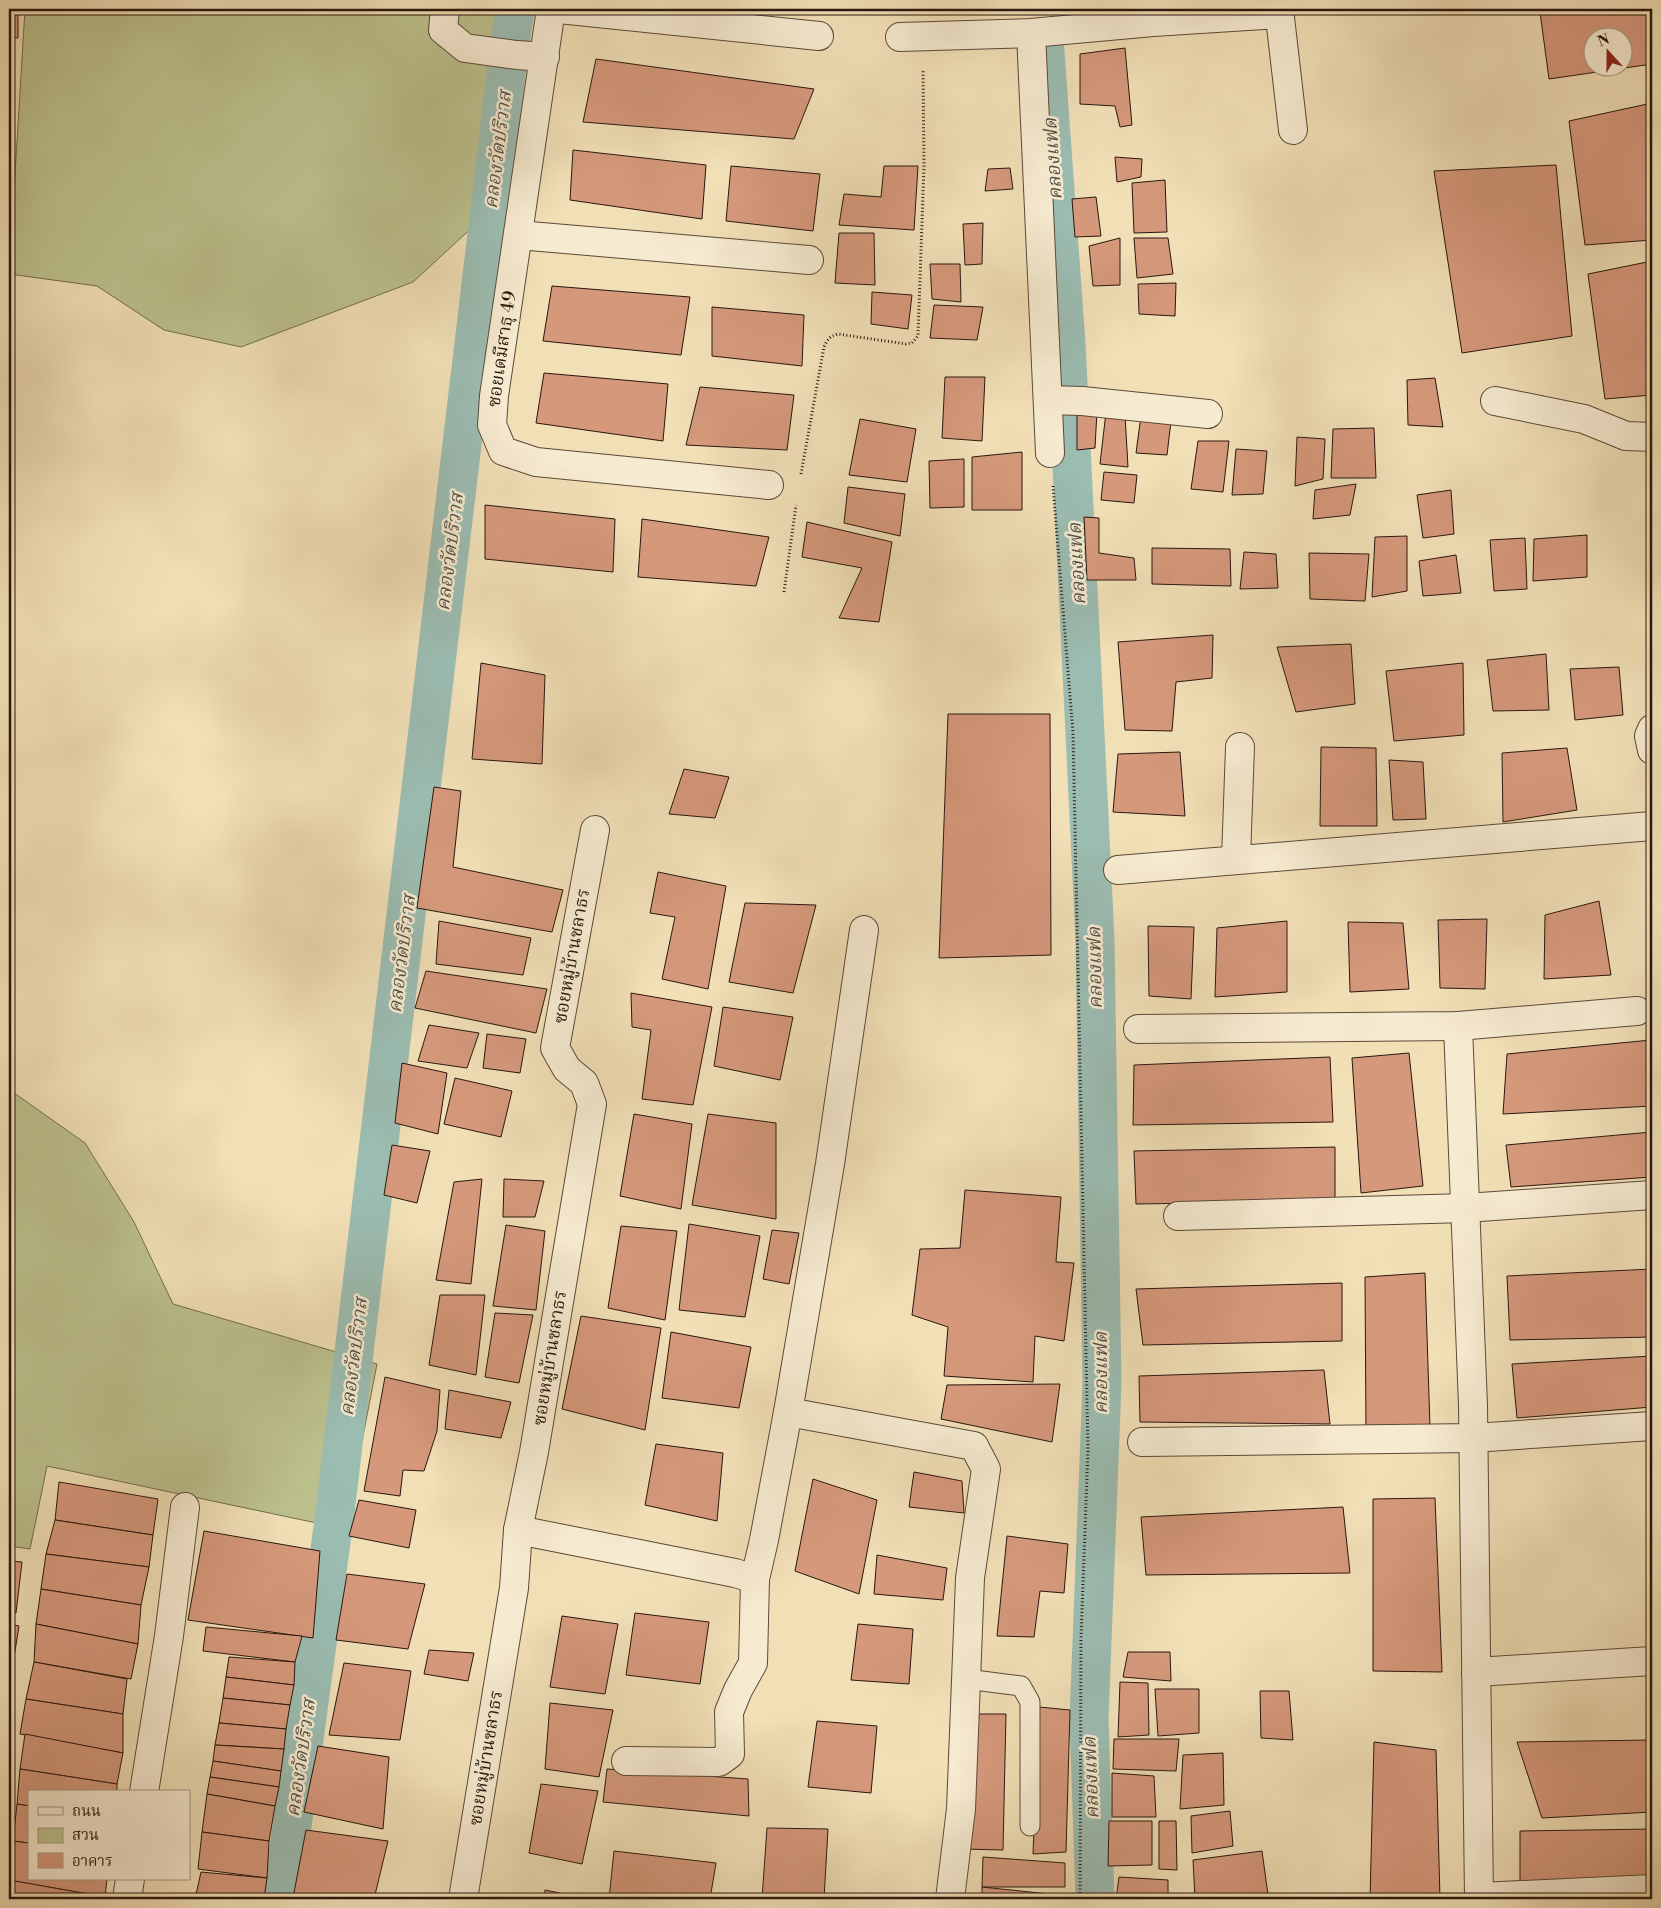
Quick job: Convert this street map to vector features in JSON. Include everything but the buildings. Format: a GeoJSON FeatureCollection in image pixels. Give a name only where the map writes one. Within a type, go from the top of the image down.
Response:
{"type":"FeatureCollection","features":[{"type":"Feature","properties":{"kind":"street"},"geometry":{"type":"LineString","coordinates":[[445,9],[443,30],[464,48],[517,55],[545,56]]}},
{"type":"Feature","properties":{"kind":"street","name":"ซอยเดมีสาธุ 49"},"geometry":{"type":"LineString","coordinates":[[551,9],[494,396],[492,425],[503,451],[536,462],[769,485]]}},
{"type":"Feature","properties":{"kind":"street"},"geometry":{"type":"LineString","coordinates":[[559,9],[819,36]]}},
{"type":"Feature","properties":{"kind":"street"},"geometry":{"type":"LineString","coordinates":[[911,37],[1030,33],[1279,12],[1293,130]]}},
{"type":"Feature","properties":{"kind":"street"},"geometry":{"type":"LineString","coordinates":[[1030,33],[1060,400],[1050,453]]}},
{"type":"Feature","properties":{"kind":"street"},"geometry":{"type":"LineString","coordinates":[[518,235],[809,260]]}},
{"type":"Feature","properties":{"kind":"street"},"geometry":{"type":"LineString","coordinates":[[1060,400],[1208,414]]}},
{"type":"Feature","properties":{"kind":"street"},"geometry":{"type":"LineString","coordinates":[[1495,401],[1584,419],[1626,436],[1652,437]]}},
{"type":"Feature","properties":{"kind":"street"},"geometry":{"type":"LineString","coordinates":[[1652,729],[1649,736],[1652,750]]}},
{"type":"Feature","properties":{"kind":"street"},"geometry":{"type":"LineString","coordinates":[[1236,859],[1240,747]]}},
{"type":"Feature","properties":{"kind":"street"},"geometry":{"type":"LineString","coordinates":[[1118,870],[1652,826]]}},
{"type":"Feature","properties":{"kind":"street","name":"ซอยหมู่บ้านชลาธร"},"geometry":{"type":"LineString","coordinates":[[463,1899],[514,1588],[518,1530],[534,1452],[592,1104],[584,1083],[567,1069],[555,1048],[595,830]]}},
{"type":"Feature","properties":{"kind":"street"},"geometry":{"type":"LineString","coordinates":[[626,1761],[719,1762],[730,1754],[729,1712],[738,1690],[753,1663],[755,1580],[788,1412],[830,1164],[864,930]]}},
{"type":"Feature","properties":{"kind":"street"},"geometry":{"type":"LineString","coordinates":[[1138,1029],[1458,1026],[1637,1011]]}},
{"type":"Feature","properties":{"kind":"street"},"geometry":{"type":"LineString","coordinates":[[1458,1026],[1466,1208],[1472,1438],[1479,1898],[1652,1889]]}},
{"type":"Feature","properties":{"kind":"street"},"geometry":{"type":"LineString","coordinates":[[1178,1216],[1466,1208],[1652,1195]]}},
{"type":"Feature","properties":{"kind":"street"},"geometry":{"type":"LineString","coordinates":[[788,1412],[974,1446],[986,1469],[970,1578],[961,1809],[950,1899]]}},
{"type":"Feature","properties":{"kind":"street"},"geometry":{"type":"LineString","coordinates":[[1142,1442],[1472,1438],[1652,1426]]}},
{"type":"Feature","properties":{"kind":"street"},"geometry":{"type":"LineString","coordinates":[[144,1790],[169,1636],[186,1507]]}},
{"type":"Feature","properties":{"kind":"street"},"geometry":{"type":"LineString","coordinates":[[518,1530],[735,1573],[755,1580]]}},
{"type":"Feature","properties":{"kind":"street"},"geometry":{"type":"LineString","coordinates":[[1476,1672],[1652,1661]]}},
{"type":"Feature","properties":{"kind":"street"},"geometry":{"type":"LineString","coordinates":[[127,1899],[130,1880]]}},
{"type":"Feature","properties":{"kind":"lane"},"geometry":{"type":"LineString","coordinates":[[966,1679],[1021,1686],[1030,1702],[1030,1826]]}},
{"type":"Feature","properties":{"kind":"path"},"geometry":{"type":"LineString","coordinates":[[799,484],[826,341],[833,335],[838,334],[906,344],[912,343],[918,336],[924,165],[911,37]]}},
{"type":"Feature","properties":{"kind":"path"},"geometry":{"type":"LineString","coordinates":[[1050,453],[1073,733],[1088,1449],[1081,1638],[1080,1899]]}},
{"type":"Feature","properties":{"kind":"path"},"geometry":{"type":"LineString","coordinates":[[784,592],[796,503]]}},
{"type":"Feature","properties":{"kind":"green space"},"geometry":{"type":"Polygon","coordinates":[[[25,9],[505,9],[476,224],[413,282],[241,347],[164,330],[97,286],[9,274],[25,9]]]}},
{"type":"Feature","properties":{"kind":"green space"},"geometry":{"type":"Polygon","coordinates":[[[9,1092],[14,1093],[85,1143],[134,1222],[173,1304],[377,1364],[345,1529],[47,1466],[30,1549],[9,1546],[9,1092]]]}},
{"type":"Feature","properties":{"kind":"waterway","name":"คลองวัดปริวาส"},"geometry":{"type":"LineString","coordinates":[[282,1899],[334,1520],[515,9]]}},
{"type":"Feature","properties":{"kind":"waterway","name":"คลองแฟด"},"geometry":{"type":"LineString","coordinates":[[1044,38],[1066,343],[1095,940],[1102,1384],[1089,1718],[1095,1899]]}}]}
